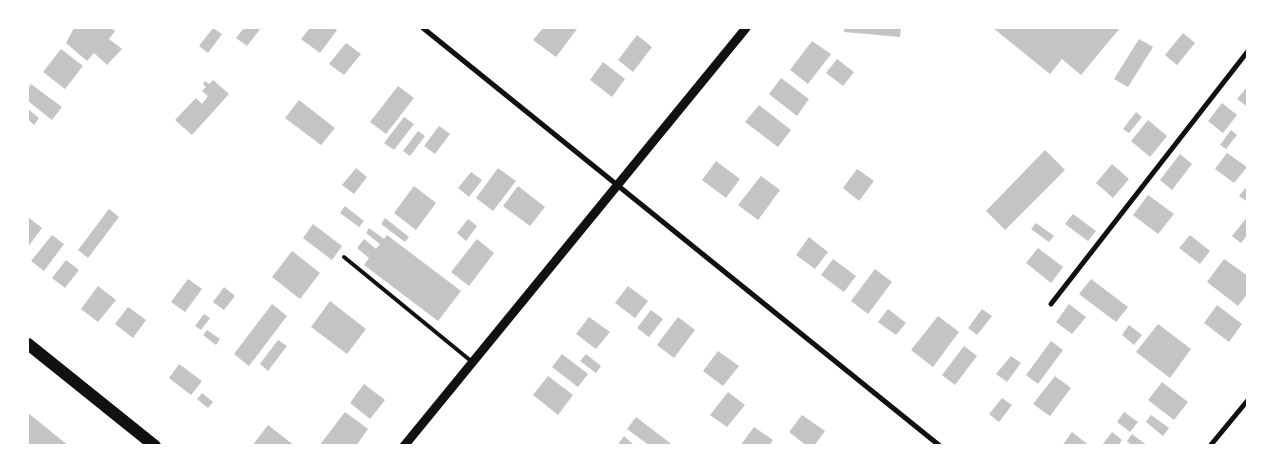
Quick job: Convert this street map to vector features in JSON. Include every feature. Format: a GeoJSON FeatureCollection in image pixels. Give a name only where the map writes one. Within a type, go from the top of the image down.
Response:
{"type":"FeatureCollection","features":[{"type":"Feature","properties":{"kind":"main road"},"geometry":{"type":"LineString","coordinates":[[28,344],[155,446]]}},
{"type":"Feature","properties":{"kind":"street"},"geometry":{"type":"LineString","coordinates":[[423,28],[940,446]]}},
{"type":"Feature","properties":{"kind":"street"},"geometry":{"type":"LineString","coordinates":[[404,446],[746,28]]}},
{"type":"Feature","properties":{"kind":"street"},"geometry":{"type":"LineString","coordinates":[[1051,304],[1248,51]]}},
{"type":"Feature","properties":{"kind":"street"},"geometry":{"type":"LineString","coordinates":[[1210,446],[1248,400]]}},
{"type":"Feature","properties":{"kind":"lane"},"geometry":{"type":"LineString","coordinates":[[344,257],[472,362]]}},
{"type":"Feature","properties":{"kind":"building"},"geometry":{"type":"Polygon","coordinates":[[[74,28],[111,28],[115,31],[109,39],[122,49],[107,65],[94,53],[87,61],[66,43],[74,28]]]}},
{"type":"Feature","properties":{"kind":"building"},"geometry":{"type":"Polygon","coordinates":[[[213,28],[222,34],[208,53],[199,46],[213,28]]]}},
{"type":"Feature","properties":{"kind":"building"},"geometry":{"type":"Polygon","coordinates":[[[244,28],[261,28],[247,46],[236,38],[244,28]]]}},
{"type":"Feature","properties":{"kind":"building"},"geometry":{"type":"Polygon","coordinates":[[[310,28],[333,28],[337,30],[320,53],[301,39],[310,28]]]}},
{"type":"Feature","properties":{"kind":"building"},"geometry":{"type":"Polygon","coordinates":[[[543,28],[577,29],[556,57],[533,40],[543,28]]]}},
{"type":"Feature","properties":{"kind":"building"},"geometry":{"type":"Polygon","coordinates":[[[844,28],[901,28],[900,37],[844,32],[844,28]]]}},
{"type":"Feature","properties":{"kind":"building"},"geometry":{"type":"Polygon","coordinates":[[[993,28],[1120,28],[1081,75],[1062,59],[1050,74],[993,28]]]}},
{"type":"Feature","properties":{"kind":"building"},"geometry":{"type":"Polygon","coordinates":[[[1183,33],[1195,43],[1177,65],[1165,55],[1183,33]]]}},
{"type":"Feature","properties":{"kind":"building"},"geometry":{"type":"Polygon","coordinates":[[[637,35],[652,47],[633,72],[618,60],[637,35]]]}},
{"type":"Feature","properties":{"kind":"building"},"geometry":{"type":"Polygon","coordinates":[[[1139,39],[1153,47],[1128,87],[1114,79],[1139,39]]]}},
{"type":"Feature","properties":{"kind":"building"},"geometry":{"type":"Polygon","coordinates":[[[812,41],[831,54],[808,84],[790,70],[812,41]]]}},
{"type":"Feature","properties":{"kind":"building"},"geometry":{"type":"Polygon","coordinates":[[[346,43],[361,54],[344,75],[329,64],[346,43]]]}},
{"type":"Feature","properties":{"kind":"building"},"geometry":{"type":"Polygon","coordinates":[[[61,49],[83,66],[65,89],[43,72],[61,49]]]}},
{"type":"Feature","properties":{"kind":"building"},"geometry":{"type":"Polygon","coordinates":[[[837,59],[854,72],[843,86],[826,73],[837,59]]]}},
{"type":"Feature","properties":{"kind":"building"},"geometry":{"type":"Polygon","coordinates":[[[603,62],[625,79],[612,97],[590,80],[603,62]]]}},
{"type":"Feature","properties":{"kind":"building"},"geometry":{"type":"Polygon","coordinates":[[[781,78],[809,99],[797,116],[769,94],[781,78]]]}},
{"type":"Feature","properties":{"kind":"building"},"geometry":{"type":"Polygon","coordinates":[[[213,80],[229,94],[192,135],[175,120],[196,98],[202,104],[208,96],[202,91],[206,87],[203,84],[205,81],[209,84],[213,80]]]}},
{"type":"Feature","properties":{"kind":"building"},"geometry":{"type":"Polygon","coordinates":[[[31,84],[62,107],[52,120],[28,101],[28,89],[31,84]]]}},
{"type":"Feature","properties":{"kind":"building"},"geometry":{"type":"Polygon","coordinates":[[[398,86],[414,98],[386,134],[370,122],[398,86]]]}},
{"type":"Feature","properties":{"kind":"building"},"geometry":{"type":"Polygon","coordinates":[[[1248,86],[1248,107],[1237,99],[1248,86]]]}},
{"type":"Feature","properties":{"kind":"building"},"geometry":{"type":"Polygon","coordinates":[[[299,100],[335,128],[321,145],[285,118],[299,100]]]}},
{"type":"Feature","properties":{"kind":"building"},"geometry":{"type":"Polygon","coordinates":[[[1222,103],[1237,115],[1223,133],[1208,121],[1222,103]]]}},
{"type":"Feature","properties":{"kind":"building"},"geometry":{"type":"Polygon","coordinates":[[[759,105],[791,130],[778,147],[745,122],[759,105]]]}},
{"type":"Feature","properties":{"kind":"building"},"geometry":{"type":"Polygon","coordinates":[[[28,109],[39,118],[34,125],[28,119],[28,109]]]}},
{"type":"Feature","properties":{"kind":"building"},"geometry":{"type":"Polygon","coordinates":[[[1136,112],[1142,117],[1129,133],[1123,129],[1136,112]]]}},
{"type":"Feature","properties":{"kind":"building"},"geometry":{"type":"Polygon","coordinates":[[[404,117],[414,124],[394,150],[384,143],[404,117]]]}},
{"type":"Feature","properties":{"kind":"building"},"geometry":{"type":"Polygon","coordinates":[[[1148,120],[1167,136],[1150,157],[1131,141],[1148,120]]]}},
{"type":"Feature","properties":{"kind":"building"},"geometry":{"type":"Polygon","coordinates":[[[439,126],[450,134],[435,154],[424,146],[439,126]]]}},
{"type":"Feature","properties":{"kind":"building"},"geometry":{"type":"Polygon","coordinates":[[[1231,130],[1237,135],[1226,149],[1220,145],[1231,130]]]}},
{"type":"Feature","properties":{"kind":"building"},"geometry":{"type":"Polygon","coordinates":[[[418,131],[425,136],[410,156],[403,151],[418,131]]]}},
{"type":"Feature","properties":{"kind":"building"},"geometry":{"type":"Polygon","coordinates":[[[1045,150],[1065,170],[1005,230],[986,211],[1045,150]]]}},
{"type":"Feature","properties":{"kind":"building"},"geometry":{"type":"Polygon","coordinates":[[[1227,153],[1247,167],[1234,183],[1215,169],[1227,153]]]}},
{"type":"Feature","properties":{"kind":"building"},"geometry":{"type":"Polygon","coordinates":[[[1180,154],[1192,164],[1172,190],[1160,180],[1180,154]]]}},
{"type":"Feature","properties":{"kind":"building"},"geometry":{"type":"Polygon","coordinates":[[[716,161],[740,179],[726,198],[702,180],[716,161]]]}},
{"type":"Feature","properties":{"kind":"building"},"geometry":{"type":"Polygon","coordinates":[[[1112,164],[1129,179],[1113,198],[1096,183],[1112,164]]]}},
{"type":"Feature","properties":{"kind":"building"},"geometry":{"type":"Polygon","coordinates":[[[356,168],[367,177],[354,194],[342,185],[356,168]]]}},
{"type":"Feature","properties":{"kind":"building"},"geometry":{"type":"Polygon","coordinates":[[[498,168],[516,181],[493,211],[476,198],[498,168]]]}},
{"type":"Feature","properties":{"kind":"building"},"geometry":{"type":"Polygon","coordinates":[[[857,169],[874,181],[859,201],[843,188],[857,169]]]}},
{"type":"Feature","properties":{"kind":"building"},"geometry":{"type":"Polygon","coordinates":[[[471,172],[482,180],[469,197],[458,188],[471,172]]]}},
{"type":"Feature","properties":{"kind":"building"},"geometry":{"type":"Polygon","coordinates":[[[761,176],[780,190],[758,220],[738,205],[761,176]]]}},
{"type":"Feature","properties":{"kind":"building"},"geometry":{"type":"Polygon","coordinates":[[[1248,185],[1248,202],[1239,196],[1248,185]]]}},
{"type":"Feature","properties":{"kind":"building"},"geometry":{"type":"Polygon","coordinates":[[[414,186],[436,203],[416,230],[394,213],[414,186]]]}},
{"type":"Feature","properties":{"kind":"building"},"geometry":{"type":"Polygon","coordinates":[[[518,186],[545,207],[530,226],[503,206],[518,186]]]}},
{"type":"Feature","properties":{"kind":"building"},"geometry":{"type":"Polygon","coordinates":[[[1148,195],[1174,214],[1158,234],[1133,215],[1148,195]]]}},
{"type":"Feature","properties":{"kind":"building"},"geometry":{"type":"Polygon","coordinates":[[[345,206],[364,221],[359,227],[340,213],[345,206]]]}},
{"type":"Feature","properties":{"kind":"building"},"geometry":{"type":"Polygon","coordinates":[[[109,209],[119,217],[88,258],[78,250],[109,209]]]}},
{"type":"Feature","properties":{"kind":"building"},"geometry":{"type":"Polygon","coordinates":[[[1073,214],[1096,231],[1088,241],[1065,224],[1073,214]]]}},
{"type":"Feature","properties":{"kind":"building"},"geometry":{"type":"Polygon","coordinates":[[[1248,216],[1248,234],[1241,243],[1232,236],[1248,216]]]}},
{"type":"Feature","properties":{"kind":"building"},"geometry":{"type":"Polygon","coordinates":[[[28,217],[42,228],[28,247],[28,217]]]}},
{"type":"Feature","properties":{"kind":"building"},"geometry":{"type":"Polygon","coordinates":[[[385,218],[409,237],[405,242],[381,224],[385,218]]]}},
{"type":"Feature","properties":{"kind":"building"},"geometry":{"type":"Polygon","coordinates":[[[468,219],[477,226],[466,241],[457,233],[468,219]]]}},
{"type":"Feature","properties":{"kind":"building"},"geometry":{"type":"Polygon","coordinates":[[[1036,223],[1054,236],[1049,242],[1031,229],[1036,223]]]}},
{"type":"Feature","properties":{"kind":"building"},"geometry":{"type":"Polygon","coordinates":[[[313,224],[342,246],[332,260],[303,238],[313,224]]]}},
{"type":"Feature","properties":{"kind":"building"},"geometry":{"type":"Polygon","coordinates":[[[369,228],[384,239],[387,235],[461,291],[438,321],[364,265],[369,258],[357,248],[364,239],[376,249],[380,244],[366,233],[369,228]]]}},
{"type":"Feature","properties":{"kind":"building"},"geometry":{"type":"Polygon","coordinates":[[[52,235],[64,244],[44,271],[31,261],[52,235]]]}},
{"type":"Feature","properties":{"kind":"building"},"geometry":{"type":"Polygon","coordinates":[[[1190,235],[1210,251],[1200,264],[1179,248],[1190,235]]]}},
{"type":"Feature","properties":{"kind":"building"},"geometry":{"type":"Polygon","coordinates":[[[809,237],[828,252],[815,269],[796,255],[809,237]]]}},
{"type":"Feature","properties":{"kind":"building"},"geometry":{"type":"Polygon","coordinates":[[[477,239],[494,253],[469,286],[451,272],[477,239]]]}},
{"type":"Feature","properties":{"kind":"building"},"geometry":{"type":"Polygon","coordinates":[[[1038,248],[1063,267],[1051,283],[1026,263],[1038,248]]]}},
{"type":"Feature","properties":{"kind":"building"},"geometry":{"type":"Polygon","coordinates":[[[292,251],[320,273],[300,299],[272,277],[292,251]]]}},
{"type":"Feature","properties":{"kind":"building"},"geometry":{"type":"Polygon","coordinates":[[[833,259],[856,276],[844,292],[821,275],[833,259]]]}},
{"type":"Feature","properties":{"kind":"building"},"geometry":{"type":"Polygon","coordinates":[[[1224,259],[1248,276],[1248,293],[1238,306],[1207,282],[1224,259]]]}},
{"type":"Feature","properties":{"kind":"building"},"geometry":{"type":"Polygon","coordinates":[[[66,260],[79,270],[65,288],[52,278],[66,260]]]}},
{"type":"Feature","properties":{"kind":"building"},"geometry":{"type":"Polygon","coordinates":[[[875,269],[892,282],[868,314],[851,301],[875,269]]]}},
{"type":"Feature","properties":{"kind":"building"},"geometry":{"type":"Polygon","coordinates":[[[188,279],[202,289],[185,312],[171,302],[188,279]]]}},
{"type":"Feature","properties":{"kind":"building"},"geometry":{"type":"Polygon","coordinates":[[[1091,279],[1128,307],[1116,322],[1079,294],[1091,279]]]}},
{"type":"Feature","properties":{"kind":"building"},"geometry":{"type":"Polygon","coordinates":[[[98,286],[116,300],[98,322],[81,309],[98,286]]]}},
{"type":"Feature","properties":{"kind":"building"},"geometry":{"type":"Polygon","coordinates":[[[628,286],[648,301],[635,318],[615,303],[628,286]]]}},
{"type":"Feature","properties":{"kind":"building"},"geometry":{"type":"Polygon","coordinates":[[[224,287],[235,296],[224,310],[213,302],[224,287]]]}},
{"type":"Feature","properties":{"kind":"building"},"geometry":{"type":"Polygon","coordinates":[[[330,301],[366,329],[347,354],[311,327],[330,301]]]}},
{"type":"Feature","properties":{"kind":"building"},"geometry":{"type":"Polygon","coordinates":[[[272,304],[287,316],[249,366],[234,354],[272,304]]]}},
{"type":"Feature","properties":{"kind":"building"},"geometry":{"type":"Polygon","coordinates":[[[1069,304],[1086,317],[1072,334],[1056,322],[1069,304]]]}},
{"type":"Feature","properties":{"kind":"building"},"geometry":{"type":"Polygon","coordinates":[[[1217,305],[1242,324],[1229,342],[1204,323],[1217,305]]]}},
{"type":"Feature","properties":{"kind":"building"},"geometry":{"type":"Polygon","coordinates":[[[128,307],[146,320],[133,338],[115,324],[128,307]]]}},
{"type":"Feature","properties":{"kind":"building"},"geometry":{"type":"Polygon","coordinates":[[[888,309],[906,323],[896,335],[878,322],[888,309]]]}},
{"type":"Feature","properties":{"kind":"building"},"geometry":{"type":"Polygon","coordinates":[[[982,309],[992,316],[977,335],[968,328],[982,309]]]}},
{"type":"Feature","properties":{"kind":"building"},"geometry":{"type":"Polygon","coordinates":[[[651,310],[663,319],[649,337],[637,328],[651,310]]]}},
{"type":"Feature","properties":{"kind":"building"},"geometry":{"type":"Polygon","coordinates":[[[204,314],[210,318],[201,330],[195,326],[204,314]]]}},
{"type":"Feature","properties":{"kind":"building"},"geometry":{"type":"Polygon","coordinates":[[[938,316],[959,332],[933,367],[911,350],[938,316]]]}},
{"type":"Feature","properties":{"kind":"building"},"geometry":{"type":"Polygon","coordinates":[[[589,317],[610,332],[596,349],[576,334],[589,317]]]}},
{"type":"Feature","properties":{"kind":"building"},"geometry":{"type":"Polygon","coordinates":[[[678,317],[695,330],[674,358],[657,345],[678,317]]]}},
{"type":"Feature","properties":{"kind":"building"},"geometry":{"type":"Polygon","coordinates":[[[1158,324],[1191,349],[1170,378],[1136,352],[1158,324]]]}},
{"type":"Feature","properties":{"kind":"building"},"geometry":{"type":"Polygon","coordinates":[[[1129,325],[1142,335],[1134,345],[1122,335],[1129,325]]]}},
{"type":"Feature","properties":{"kind":"building"},"geometry":{"type":"Polygon","coordinates":[[[207,330],[220,339],[216,345],[203,335],[207,330]]]}},
{"type":"Feature","properties":{"kind":"building"},"geometry":{"type":"Polygon","coordinates":[[[278,340],[287,346],[268,371],[260,364],[278,340]]]}},
{"type":"Feature","properties":{"kind":"building"},"geometry":{"type":"Polygon","coordinates":[[[1051,341],[1063,350],[1038,384],[1026,375],[1051,341]]]}},
{"type":"Feature","properties":{"kind":"building"},"geometry":{"type":"Polygon","coordinates":[[[964,346],[977,356],[955,385],[942,375],[964,346]]]}},
{"type":"Feature","properties":{"kind":"building"},"geometry":{"type":"Polygon","coordinates":[[[718,351],[739,366],[723,386],[703,371],[718,351]]]}},
{"type":"Feature","properties":{"kind":"building"},"geometry":{"type":"Polygon","coordinates":[[[562,354],[588,374],[578,387],[552,367],[562,354]]]}},
{"type":"Feature","properties":{"kind":"building"},"geometry":{"type":"Polygon","coordinates":[[[586,354],[601,366],[596,373],[580,361],[586,354]]]}},
{"type":"Feature","properties":{"kind":"building"},"geometry":{"type":"Polygon","coordinates":[[[1011,356],[1021,363],[1007,382],[996,374],[1011,356]]]}},
{"type":"Feature","properties":{"kind":"building"},"geometry":{"type":"Polygon","coordinates":[[[179,364],[202,381],[191,395],[169,378],[179,364]]]}},
{"type":"Feature","properties":{"kind":"building"},"geometry":{"type":"Polygon","coordinates":[[[548,376],[573,395],[558,415],[533,395],[548,376]]]}},
{"type":"Feature","properties":{"kind":"building"},"geometry":{"type":"Polygon","coordinates":[[[1055,376],[1071,388],[1050,416],[1033,404],[1055,376]]]}},
{"type":"Feature","properties":{"kind":"building"},"geometry":{"type":"Polygon","coordinates":[[[1162,382],[1188,402],[1174,420],[1148,400],[1162,382]]]}},
{"type":"Feature","properties":{"kind":"building"},"geometry":{"type":"Polygon","coordinates":[[[364,384],[385,400],[370,419],[350,403],[364,384]]]}},
{"type":"Feature","properties":{"kind":"building"},"geometry":{"type":"Polygon","coordinates":[[[728,392],[745,405],[727,427],[710,415],[728,392]]]}},
{"type":"Feature","properties":{"kind":"building"},"geometry":{"type":"Polygon","coordinates":[[[202,393],[213,402],[208,408],[197,399],[202,393]]]}},
{"type":"Feature","properties":{"kind":"building"},"geometry":{"type":"Polygon","coordinates":[[[1002,398],[1012,405],[999,422],[989,414],[1002,398]]]}},
{"type":"Feature","properties":{"kind":"building"},"geometry":{"type":"Polygon","coordinates":[[[345,412],[368,429],[356,446],[319,446],[345,412]]]}},
{"type":"Feature","properties":{"kind":"building"},"geometry":{"type":"Polygon","coordinates":[[[1124,412],[1138,422],[1130,432],[1117,422],[1124,412]]]}},
{"type":"Feature","properties":{"kind":"building"},"geometry":{"type":"Polygon","coordinates":[[[28,413],[69,446],[28,446],[28,413]]]}},
{"type":"Feature","properties":{"kind":"building"},"geometry":{"type":"Polygon","coordinates":[[[802,415],[825,431],[814,446],[807,446],[789,432],[802,415]]]}},
{"type":"Feature","properties":{"kind":"building"},"geometry":{"type":"Polygon","coordinates":[[[1151,415],[1169,428],[1163,436],[1146,422],[1151,415]]]}},
{"type":"Feature","properties":{"kind":"building"},"geometry":{"type":"Polygon","coordinates":[[[636,417],[674,446],[650,446],[627,429],[636,417]]]}},
{"type":"Feature","properties":{"kind":"building"},"geometry":{"type":"Polygon","coordinates":[[[268,425],[295,446],[252,446],[268,425]]]}},
{"type":"Feature","properties":{"kind":"building"},"geometry":{"type":"Polygon","coordinates":[[[754,427],[773,440],[769,446],[740,446],[754,427]]]}},
{"type":"Feature","properties":{"kind":"building"},"geometry":{"type":"Polygon","coordinates":[[[1072,432],[1090,446],[1062,446],[1072,432]]]}},
{"type":"Feature","properties":{"kind":"building"},"geometry":{"type":"Polygon","coordinates":[[[1112,432],[1122,440],[1118,446],[1102,445],[1112,432]]]}},
{"type":"Feature","properties":{"kind":"building"},"geometry":{"type":"Polygon","coordinates":[[[1132,434],[1148,446],[1132,446],[1127,441],[1132,434]]]}},
{"type":"Feature","properties":{"kind":"building"},"geometry":{"type":"Polygon","coordinates":[[[624,436],[635,446],[617,446],[624,436]]]}}]}
